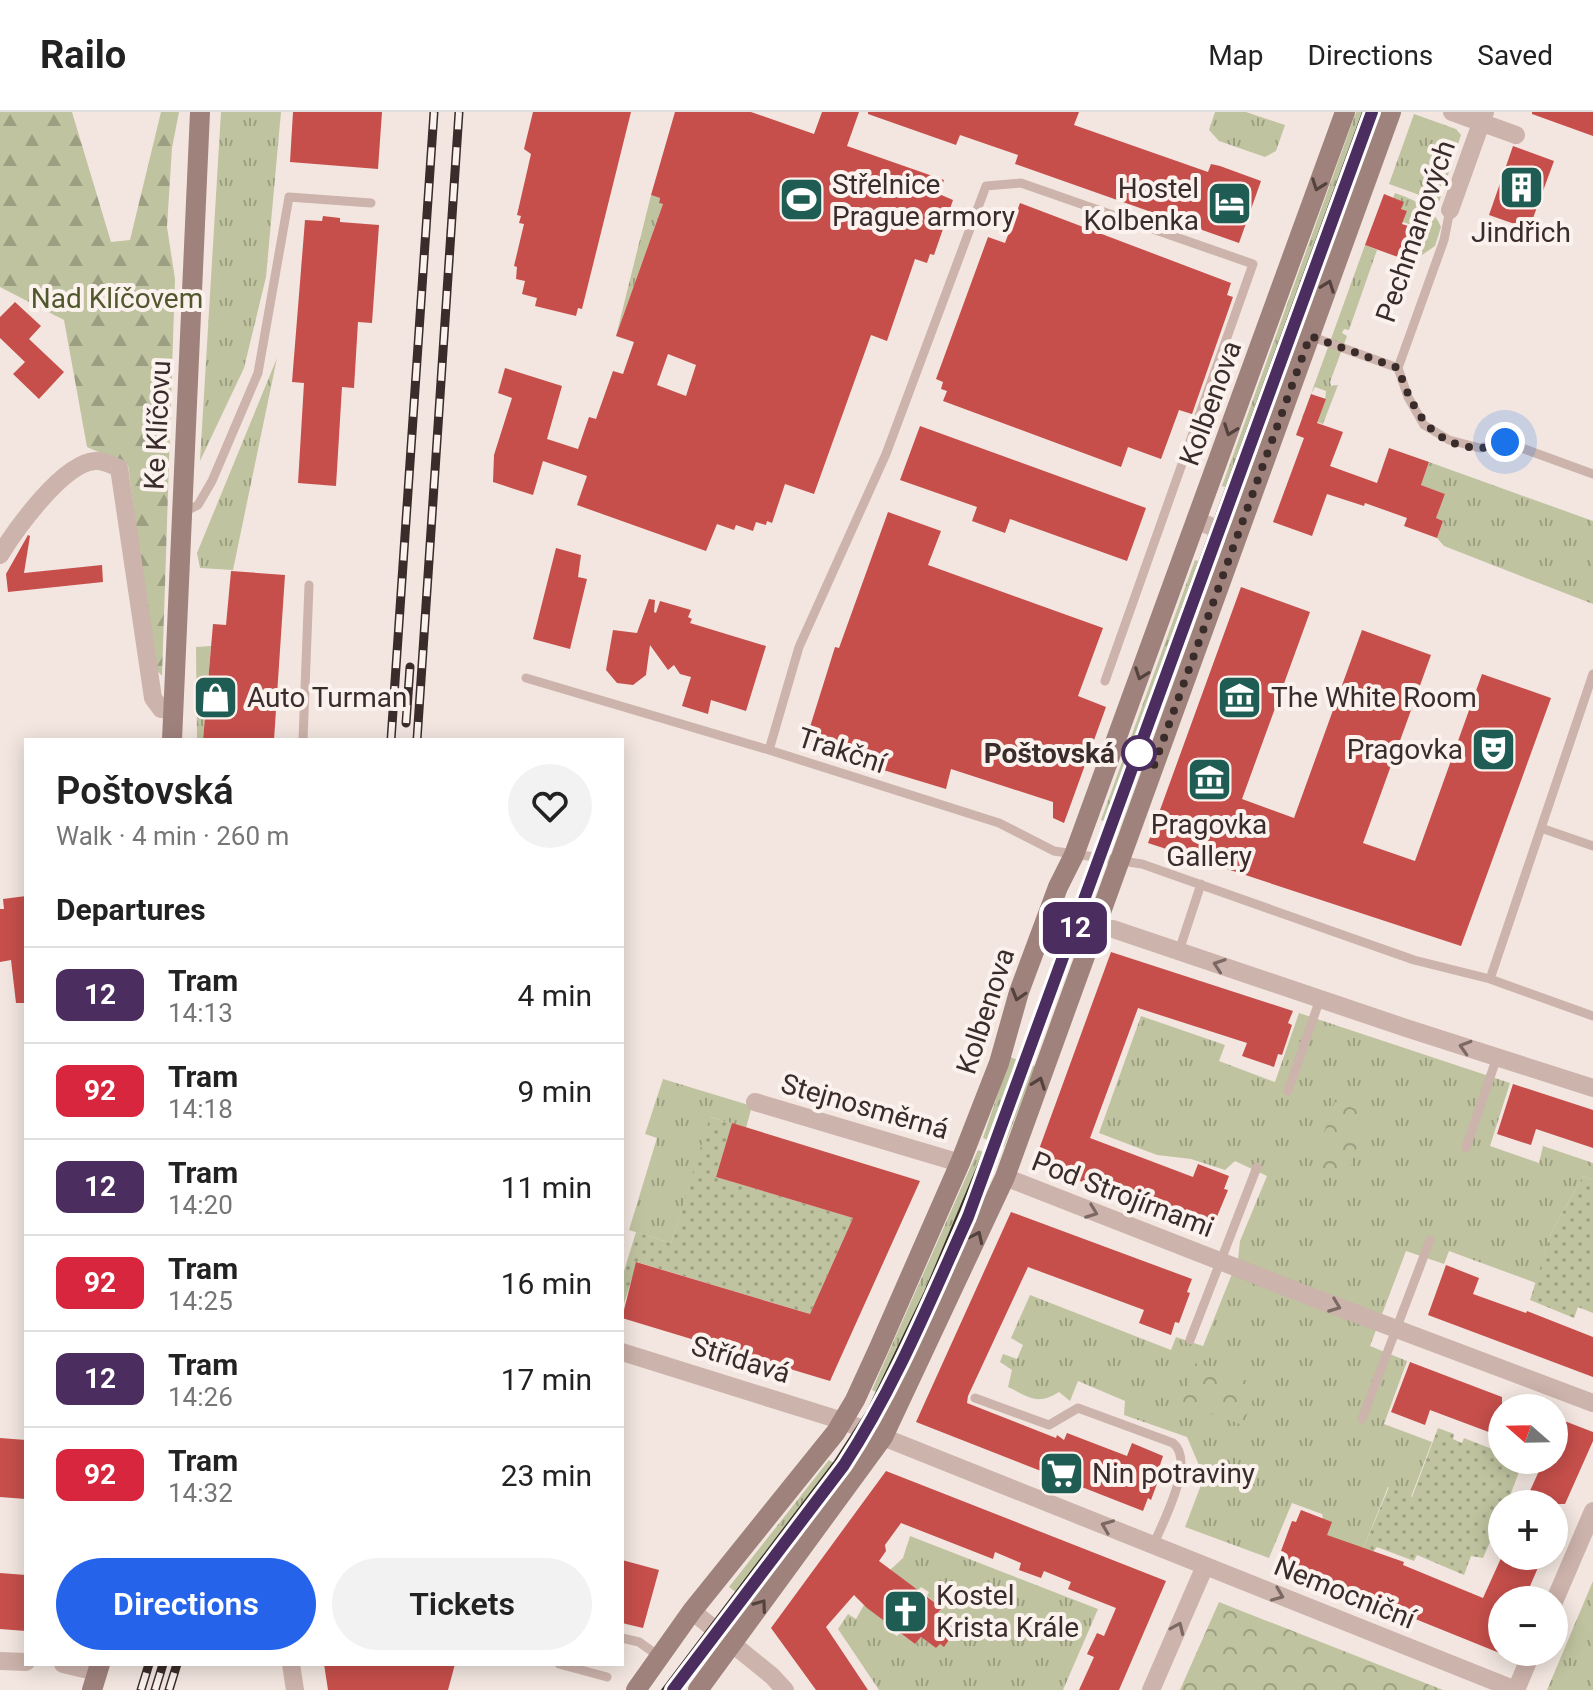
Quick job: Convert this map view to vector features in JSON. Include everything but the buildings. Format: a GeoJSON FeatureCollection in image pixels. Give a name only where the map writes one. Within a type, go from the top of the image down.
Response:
{"type":"FeatureCollection","features":[{"type":"Feature","properties":{"kind":"main road","name":"Ke Klíčovu"},"geometry":{"type":"LineString","coordinates":[[172,738],[200,112]]}},
{"type":"Feature","properties":{"kind":"main road","name":"Kolbenova"},"geometry":{"type":"LineString","coordinates":[[636,1690],[692,1611],[843,1421],[884,1337],[960,1163],[999,1063],[1019,992],[1058,887],[1074,855],[1345,112]]}},
{"type":"Feature","properties":{"kind":"main road"},"geometry":{"type":"LineString","coordinates":[[698,1690],[883,1437],[1005,1177],[1391,112]]}},
{"type":"Feature","properties":{"kind":"street"},"geometry":{"type":"LineString","coordinates":[[1452,112],[1483,117],[1516,135]]}},
{"type":"Feature","properties":{"kind":"street","name":"Pechmanových"},"geometry":{"type":"LineString","coordinates":[[1450,210],[1483,117]]}},
{"type":"Feature","properties":{"kind":"street"},"geometry":{"type":"LineString","coordinates":[[0,555],[38,503],[73,469],[95,461],[119,468],[153,698],[161,709],[173,710]]}},
{"type":"Feature","properties":{"kind":"street"},"geometry":{"type":"LineString","coordinates":[[1197,521],[1237,536]]}},
{"type":"Feature","properties":{"kind":"street"},"geometry":{"type":"LineString","coordinates":[[1113,929],[1593,1088]]}},
{"type":"Feature","properties":{"kind":"street","name":"Stejnosměrná"},"geometry":{"type":"LineString","coordinates":[[755,1102],[960,1163]]}},
{"type":"Feature","properties":{"kind":"street","name":"Pod Strojírnami"},"geometry":{"type":"LineString","coordinates":[[1005,1177],[1593,1403]]}},
{"type":"Feature","properties":{"kind":"street","name":"Střídavá"},"geometry":{"type":"LineString","coordinates":[[624,1353],[843,1421]]}},
{"type":"Feature","properties":{"kind":"street","name":"Nemocniční"},"geometry":{"type":"LineString","coordinates":[[843,1421],[1516,1690]]}},
{"type":"Feature","properties":{"kind":"street"},"geometry":{"type":"LineString","coordinates":[[1561,1586],[1593,1511]]}},
{"type":"Feature","properties":{"kind":"street"},"geometry":{"type":"LineString","coordinates":[[1151,1690],[1205,1566]]}},
{"type":"Feature","properties":{"kind":"street"},"geometry":{"type":"LineString","coordinates":[[692,1611],[785,1690]]}},
{"type":"Feature","properties":{"kind":"street"},"geometry":{"type":"LineString","coordinates":[[0,1661],[24,1662]]}},
{"type":"Feature","properties":{"kind":"street"},"geometry":{"type":"LineString","coordinates":[[69,1666],[96,1675]]}},
{"type":"Feature","properties":{"kind":"street"},"geometry":{"type":"LineString","coordinates":[[291,1666],[295,1690]]}},
{"type":"Feature","properties":{"kind":"street"},"geometry":{"type":"LineString","coordinates":[[1516,1690],[1526,1666]]}},
{"type":"Feature","properties":{"kind":"lane"},"geometry":{"type":"LineString","coordinates":[[769,750],[799,647],[886,454],[986,186],[1021,183],[1253,264],[1105,681]]}},
{"type":"Feature","properties":{"kind":"lane"},"geometry":{"type":"LineString","coordinates":[[181,513],[198,505],[212,481],[258,373],[289,197],[371,203]]}},
{"type":"Feature","properties":{"kind":"lane","name":"Pechmanových"},"geometry":{"type":"LineString","coordinates":[[1398,368],[1444,240],[1450,210]]}},
{"type":"Feature","properties":{"kind":"lane"},"geometry":{"type":"LineString","coordinates":[[1310,336],[1398,368],[1408,397],[1424,425],[1449,440],[1480,448],[1505,442],[1593,474]]}},
{"type":"Feature","properties":{"kind":"lane"},"geometry":{"type":"LineString","coordinates":[[303,738],[309,585]]}},
{"type":"Feature","properties":{"kind":"lane"},"geometry":{"type":"LineString","coordinates":[[1490,979],[1593,674]]}},
{"type":"Feature","properties":{"kind":"lane","name":"Trakční"},"geometry":{"type":"LineString","coordinates":[[526,678],[999,823],[1054,851],[1142,864],[1414,960],[1490,979],[1593,1016]]}},
{"type":"Feature","properties":{"kind":"lane"},"geometry":{"type":"LineString","coordinates":[[1541,828],[1593,846]]}},
{"type":"Feature","properties":{"kind":"lane"},"geometry":{"type":"LineString","coordinates":[[1179,951],[1201,884]]}},
{"type":"Feature","properties":{"kind":"lane"},"geometry":{"type":"LineString","coordinates":[[1288,1091],[1320,999]]}},
{"type":"Feature","properties":{"kind":"lane"},"geometry":{"type":"LineString","coordinates":[[1466,1148],[1497,1057]]}},
{"type":"Feature","properties":{"kind":"lane","name":"Pod Strojírnami"},"geometry":{"type":"LineString","coordinates":[[1190,1340],[1257,1167]]}},
{"type":"Feature","properties":{"kind":"lane"},"geometry":{"type":"LineString","coordinates":[[1362,1419],[1430,1240]]}},
{"type":"Feature","properties":{"kind":"lane"},"geometry":{"type":"LineString","coordinates":[[975,1398],[1049,1425],[1078,1408],[1173,1443],[1183,1455],[1181,1473],[1154,1544]]}},
{"type":"Feature","properties":{"kind":"lane"},"geometry":{"type":"LineString","coordinates":[[624,1638],[639,1642],[660,1657]]}},
{"type":"Feature","properties":{"kind":"lane"},"geometry":{"type":"LineString","coordinates":[[566,1666],[607,1677]]}},
{"type":"Feature","properties":{"kind":"green space","name":"Nad Klíčovem"},"geometry":{"type":"Polygon","coordinates":[[[0,112],[72,112],[111,242],[130,240],[161,112],[179,112],[172,148],[167,227],[175,279],[162,676],[154,667],[128,465],[87,447],[64,320],[0,287],[0,112]]]}},
{"type":"Feature","properties":{"kind":"green space"},"geometry":{"type":"Polygon","coordinates":[[[221,112],[281,112],[266,277],[244,368],[200,461],[221,112]]]}},
{"type":"Feature","properties":{"kind":"green space"},"geometry":{"type":"Polygon","coordinates":[[[1215,112],[1246,112],[1285,125],[1276,151],[1265,157],[1219,141],[1209,130],[1215,112]]]}},
{"type":"Feature","properties":{"kind":"green space"},"geometry":{"type":"Polygon","coordinates":[[[1356,112],[1378,112],[1241,492],[1222,486],[1356,112]]]}},
{"type":"Feature","properties":{"kind":"green space"},"geometry":{"type":"Polygon","coordinates":[[[1414,114],[1456,129],[1461,135],[1439,202],[1389,184],[1414,114]]]}},
{"type":"Feature","properties":{"kind":"green space"},"geometry":{"type":"Polygon","coordinates":[[[1395,193],[1428,209],[1441,227],[1435,246],[1409,264],[1420,228],[1403,222],[1407,211],[1401,209],[1403,202],[1393,198],[1395,193]]]}},
{"type":"Feature","properties":{"kind":"green space"},"geometry":{"type":"Polygon","coordinates":[[[651,195],[660,198],[659,203],[663,204],[616,336],[651,195]]]}},
{"type":"Feature","properties":{"kind":"green space"},"geometry":{"type":"Polygon","coordinates":[[[1365,245],[1377,250],[1349,330],[1344,329],[1342,333],[1347,336],[1330,382],[1331,386],[1338,385],[1323,424],[1302,417],[1304,413],[1315,416],[1325,401],[1326,391],[1315,387],[1311,394],[1365,245]]]}},
{"type":"Feature","properties":{"kind":"green space"},"geometry":{"type":"Polygon","coordinates":[[[277,358],[233,570],[200,568],[197,553],[277,358]]]}},
{"type":"Feature","properties":{"kind":"green space"},"geometry":{"type":"Polygon","coordinates":[[[1429,462],[1593,521],[1593,604],[1444,546],[1437,538],[1443,521],[1436,518],[1445,494],[1421,485],[1429,462]]]}},
{"type":"Feature","properties":{"kind":"green space"},"geometry":{"type":"Polygon","coordinates":[[[1195,560],[1214,566],[1120,828],[1101,820],[1195,560]]]}},
{"type":"Feature","properties":{"kind":"green space"},"geometry":{"type":"Polygon","coordinates":[[[211,646],[203,738],[197,738],[196,647],[211,646]]]}},
{"type":"Feature","properties":{"kind":"green space"},"geometry":{"type":"Polygon","coordinates":[[[1299,1013],[1510,1083],[1490,1146],[1539,1163],[1543,1146],[1593,1163],[1593,1180],[1583,1176],[1551,1233],[1536,1283],[1449,1251],[1444,1264],[1406,1251],[1370,1346],[1407,1361],[1384,1424],[1432,1442],[1411,1497],[1388,1487],[1363,1549],[1326,1536],[1322,1514],[1292,1503],[1269,1558],[1185,1527],[1204,1477],[1187,1437],[1124,1415],[1125,1401],[1078,1381],[1070,1401],[1059,1392],[1045,1399],[1028,1397],[1008,1387],[1012,1370],[1000,1362],[1003,1354],[1017,1359],[1023,1345],[1011,1338],[1030,1295],[1171,1350],[1176,1337],[1203,1346],[1267,1176],[1235,1161],[1225,1170],[1191,1159],[1157,1155],[1099,1133],[1141,1016],[1225,1045],[1219,1061],[1275,1082],[1299,1013]]]}},
{"type":"Feature","properties":{"kind":"green space"},"geometry":{"type":"Polygon","coordinates":[[[1010,1057],[1035,1066],[1004,1147],[983,1138],[1010,1057]]]}},
{"type":"Feature","properties":{"kind":"green space"},"geometry":{"type":"Polygon","coordinates":[[[663,1079],[752,1106],[746,1128],[711,1117],[671,1243],[629,1230],[657,1138],[645,1134],[663,1079]]]}},
{"type":"Feature","properties":{"kind":"green space"},"geometry":{"type":"Polygon","coordinates":[[[1335,1102],[1362,1111],[1366,1121],[1348,1172],[1338,1179],[1311,1168],[1335,1102]]]}},
{"type":"Feature","properties":{"kind":"green space"},"geometry":{"type":"Polygon","coordinates":[[[710,1117],[732,1123],[716,1177],[853,1218],[810,1314],[637,1262],[624,1304],[624,1271],[636,1232],[671,1243],[710,1117]]]}},
{"type":"Feature","properties":{"kind":"green space"},"geometry":{"type":"Polygon","coordinates":[[[978,1150],[999,1158],[890,1399],[872,1390],[978,1150]]]}},
{"type":"Feature","properties":{"kind":"green space"},"geometry":{"type":"Polygon","coordinates":[[[1583,1176],[1593,1180],[1593,1313],[1578,1307],[1574,1318],[1530,1300],[1551,1233],[1583,1176]]]}},
{"type":"Feature","properties":{"kind":"green space"},"geometry":{"type":"Polygon","coordinates":[[[1196,1362],[1258,1385],[1243,1425],[1182,1403],[1196,1362]]]}},
{"type":"Feature","properties":{"kind":"green space"},"geometry":{"type":"Polygon","coordinates":[[[1438,1428],[1454,1434],[1453,1439],[1462,1443],[1464,1438],[1488,1447],[1488,1474],[1518,1474],[1512,1490],[1488,1490],[1488,1547],[1483,1558],[1471,1556],[1464,1575],[1417,1555],[1414,1561],[1377,1547],[1372,1553],[1363,1549],[1389,1487],[1412,1497],[1438,1428]]]}},
{"type":"Feature","properties":{"kind":"green space"},"geometry":{"type":"Polygon","coordinates":[[[829,1460],[846,1471],[749,1602],[729,1587],[829,1460]]]}},
{"type":"Feature","properties":{"kind":"green space"},"geometry":{"type":"Polygon","coordinates":[[[910,1536],[1098,1609],[1063,1690],[879,1690],[838,1629],[848,1614],[856,1619],[864,1605],[892,1627],[889,1631],[897,1636],[900,1633],[915,1644],[921,1637],[936,1648],[939,1644],[944,1646],[953,1634],[949,1631],[953,1622],[937,1615],[942,1608],[927,1596],[929,1592],[921,1587],[918,1590],[889,1571],[903,1558],[910,1536]]]}},
{"type":"Feature","properties":{"kind":"green space"},"geometry":{"type":"Polygon","coordinates":[[[1593,1581],[1593,1690],[1547,1690],[1557,1666],[1568,1666],[1568,1640],[1593,1581]]]}},
{"type":"Feature","properties":{"kind":"green space"},"geometry":{"type":"Polygon","coordinates":[[[1219,1602],[1234,1608],[1443,1690],[1180,1690],[1219,1602]]]}},
{"type":"Feature","properties":{"kind":"tram line"},"geometry":{"type":"LineString","coordinates":[[662,1690],[835,1461],[868,1410],[925,1292],[986,1147],[1363,112]]}},
{"type":"Feature","properties":{"kind":"tram line","name":"12"},"geometry":{"type":"LineString","coordinates":[[673,1690],[844,1465],[867,1430],[968,1217],[1372,112]]}},
{"type":"Feature","properties":{"kind":"railway"},"geometry":{"type":"LineString","coordinates":[[391,738],[434,112]]}},
{"type":"Feature","properties":{"kind":"railway"},"geometry":{"type":"LineString","coordinates":[[417,738],[459,112]]}},
{"type":"Feature","properties":{"kind":"railway"},"geometry":{"type":"LineString","coordinates":[[406,723],[410,667]]}},
{"type":"Feature","properties":{"kind":"railway"},"geometry":{"type":"LineString","coordinates":[[141,1690],[148,1666]]}},
{"type":"Feature","properties":{"kind":"railway"},"geometry":{"type":"LineString","coordinates":[[155,1690],[162,1666]]}},
{"type":"Feature","properties":{"kind":"railway"},"geometry":{"type":"LineString","coordinates":[[169,1690],[176,1666]]}},
{"type":"Feature","properties":{"kind":"place","name":"Jindřich"},"geometry":{"type":"Point","coordinates":[1521,188]}},
{"type":"Feature","properties":{"kind":"place","name":"Střelnice Prague armory"},"geometry":{"type":"Point","coordinates":[801,200]}},
{"type":"Feature","properties":{"kind":"place","name":"Hostel Kolbenka"},"geometry":{"type":"Point","coordinates":[1230,204]}},
{"type":"Feature","properties":{"kind":"place","name":"Auto Turman"},"geometry":{"type":"Point","coordinates":[216,697]}},
{"type":"Feature","properties":{"kind":"place","name":"The White Room"},"geometry":{"type":"Point","coordinates":[1240,697]}},
{"type":"Feature","properties":{"kind":"place","name":"Pragovka"},"geometry":{"type":"Point","coordinates":[1494,749]}},
{"type":"Feature","properties":{"kind":"place","name":"Poštovská"},"geometry":{"type":"Point","coordinates":[1139,753]}},
{"type":"Feature","properties":{"kind":"place","name":"Pragovka Gallery"},"geometry":{"type":"Point","coordinates":[1209,780]}},
{"type":"Feature","properties":{"kind":"place","name":"Nin potraviny"},"geometry":{"type":"Point","coordinates":[1061,1473]}},
{"type":"Feature","properties":{"kind":"place","name":"Kostel Krista Krále"},"geometry":{"type":"Point","coordinates":[905,1611]}},
{"type":"Feature","properties":{"kind":"route"},"geometry":{"type":"LineString","coordinates":[[1139,753],[1152,771],[1310,336],[1398,368],[1408,397],[1424,425],[1449,440],[1480,448],[1505,442]]}}]}
